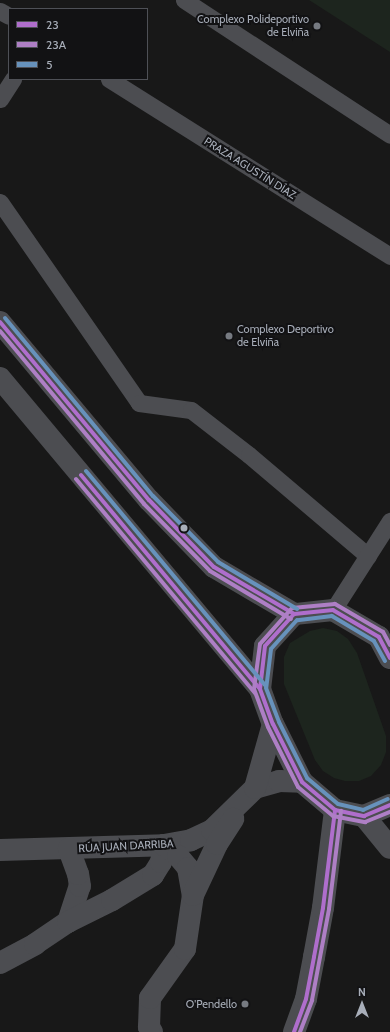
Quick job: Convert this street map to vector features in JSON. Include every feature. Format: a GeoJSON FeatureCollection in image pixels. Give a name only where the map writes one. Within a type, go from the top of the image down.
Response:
{"type":"FeatureCollection","features":[{"type":"Feature","properties":{"kind":"street"},"geometry":{"type":"LineString","coordinates":[[0,322],[149,500],[214,567],[294,614],[333,610],[384,636],[390,658]]}},
{"type":"Feature","properties":{"kind":"street"},"geometry":{"type":"LineString","coordinates":[[0,378],[260,689],[274,724],[302,782],[335,810],[364,816],[390,805]]}},
{"type":"Feature","properties":{"kind":"street"},"geometry":{"type":"LineString","coordinates":[[260,689],[265,646],[294,614]]}},
{"type":"Feature","properties":{"kind":"street"},"geometry":{"type":"LineString","coordinates":[[152,1032],[149,1026],[150,998],[185,949],[194,895],[217,844],[250,793],[274,724]]}},
{"type":"Feature","properties":{"kind":"street","name":"RÚA JUAN DARRIBA"},"geometry":{"type":"LineString","coordinates":[[0,850],[164,845],[191,840],[212,830],[250,793],[279,781],[302,782]]}},
{"type":"Feature","properties":{"kind":"street"},"geometry":{"type":"LineString","coordinates":[[294,1032],[306,999],[314,957],[323,908],[335,810]]}},
{"type":"Feature","properties":{"kind":"street"},"geometry":{"type":"LineString","coordinates":[[364,816],[390,848]]}},
{"type":"Feature","properties":{"kind":"street"},"geometry":{"type":"LineString","coordinates":[[0,963],[35,944],[68,922],[112,900],[152,874],[161,862],[164,845],[178,856],[188,868],[194,895]]}},
{"type":"Feature","properties":{"kind":"street"},"geometry":{"type":"LineString","coordinates":[[68,922],[80,886],[78,874],[69,849]]}},
{"type":"Feature","properties":{"kind":"lane"},"geometry":{"type":"LineString","coordinates":[[184,0],[390,135]]}},
{"type":"Feature","properties":{"kind":"lane"},"geometry":{"type":"LineString","coordinates":[[0,99],[12,80]]}},
{"type":"Feature","properties":{"kind":"lane","name":"PRAZA AGUSTÍN DÍAZ"},"geometry":{"type":"LineString","coordinates":[[111,80],[390,256]]}},
{"type":"Feature","properties":{"kind":"lane"},"geometry":{"type":"LineString","coordinates":[[0,202],[139,403],[191,410],[249,455],[368,556]]}},
{"type":"Feature","properties":{"kind":"lane"},"geometry":{"type":"LineString","coordinates":[[333,610],[390,521]]}},
{"type":"Feature","properties":{"kind":"shaded area"},"geometry":{"type":"Polygon","coordinates":[[[309,0],[390,0],[390,52],[309,0]]]}},
{"type":"Feature","properties":{"kind":"shaded area"},"geometry":{"type":"Polygon","coordinates":[[[323,628],[337,631],[348,639],[357,653],[386,736],[386,752],[381,765],[371,776],[359,781],[345,781],[334,778],[323,771],[315,760],[284,684],[284,657],[290,643],[310,631],[323,628]]]}},
{"type":"Feature","properties":{"kind":"transit line","name":"5"},"geometry":{"type":"LineString","coordinates":[[5,318],[153,496],[218,562],[297,609]]}},
{"type":"Feature","properties":{"kind":"transit line","name":"23"},"geometry":{"type":"LineString","coordinates":[[0,322],[149,500],[214,567],[294,614]]}},
{"type":"Feature","properties":{"kind":"transit line","name":"23A"},"geometry":{"type":"LineString","coordinates":[[0,331],[144,504],[210,571],[291,619]]}},
{"type":"Feature","properties":{"kind":"transit line","name":"5"},"geometry":{"type":"LineString","coordinates":[[86,471],[265,685]]}},
{"type":"Feature","properties":{"kind":"transit line","name":"23"},"geometry":{"type":"LineString","coordinates":[[81,475],[260,689]]}},
{"type":"Feature","properties":{"kind":"transit line","name":"23A"},"geometry":{"type":"LineString","coordinates":[[76,479],[255,693]]}},
{"type":"Feature","properties":{"kind":"transit line","name":"23A"},"geometry":{"type":"LineString","coordinates":[[390,645],[383,632],[335,604],[292,608],[260,644],[254,689],[268,727],[298,787],[333,816],[365,822],[390,812]]}},
{"type":"Feature","properties":{"kind":"transit line","name":"23"},"geometry":{"type":"LineString","coordinates":[[390,658],[379,637],[333,610],[294,614],[265,646],[260,689],[273,724],[302,782],[335,810],[364,816],[390,805]]}},
{"type":"Feature","properties":{"kind":"transit line","name":"5"},"geometry":{"type":"LineString","coordinates":[[385,661],[374,641],[332,616],[297,620],[271,649],[266,688],[279,722],[307,778],[338,804],[363,810],[388,799]]}},
{"type":"Feature","properties":{"kind":"transit line","name":"23"},"geometry":{"type":"LineString","coordinates":[[294,1032],[306,999],[314,957],[323,908],[335,810]]}},
{"type":"Feature","properties":{"kind":"transit line","name":"23A"},"geometry":{"type":"LineString","coordinates":[[300,1032],[312,1000],[329,909],[341,811]]}},
{"type":"Feature","properties":{"kind":"place","name":"Complexo Polideportivo de Elviña"},"geometry":{"type":"Point","coordinates":[317,26]}},
{"type":"Feature","properties":{"kind":"place","name":"Complexo Deportivo de Elviña"},"geometry":{"type":"Point","coordinates":[229,336]}},
{"type":"Feature","properties":{"kind":"place","name":"O'Pendello"},"geometry":{"type":"Point","coordinates":[245,1004]}}]}
